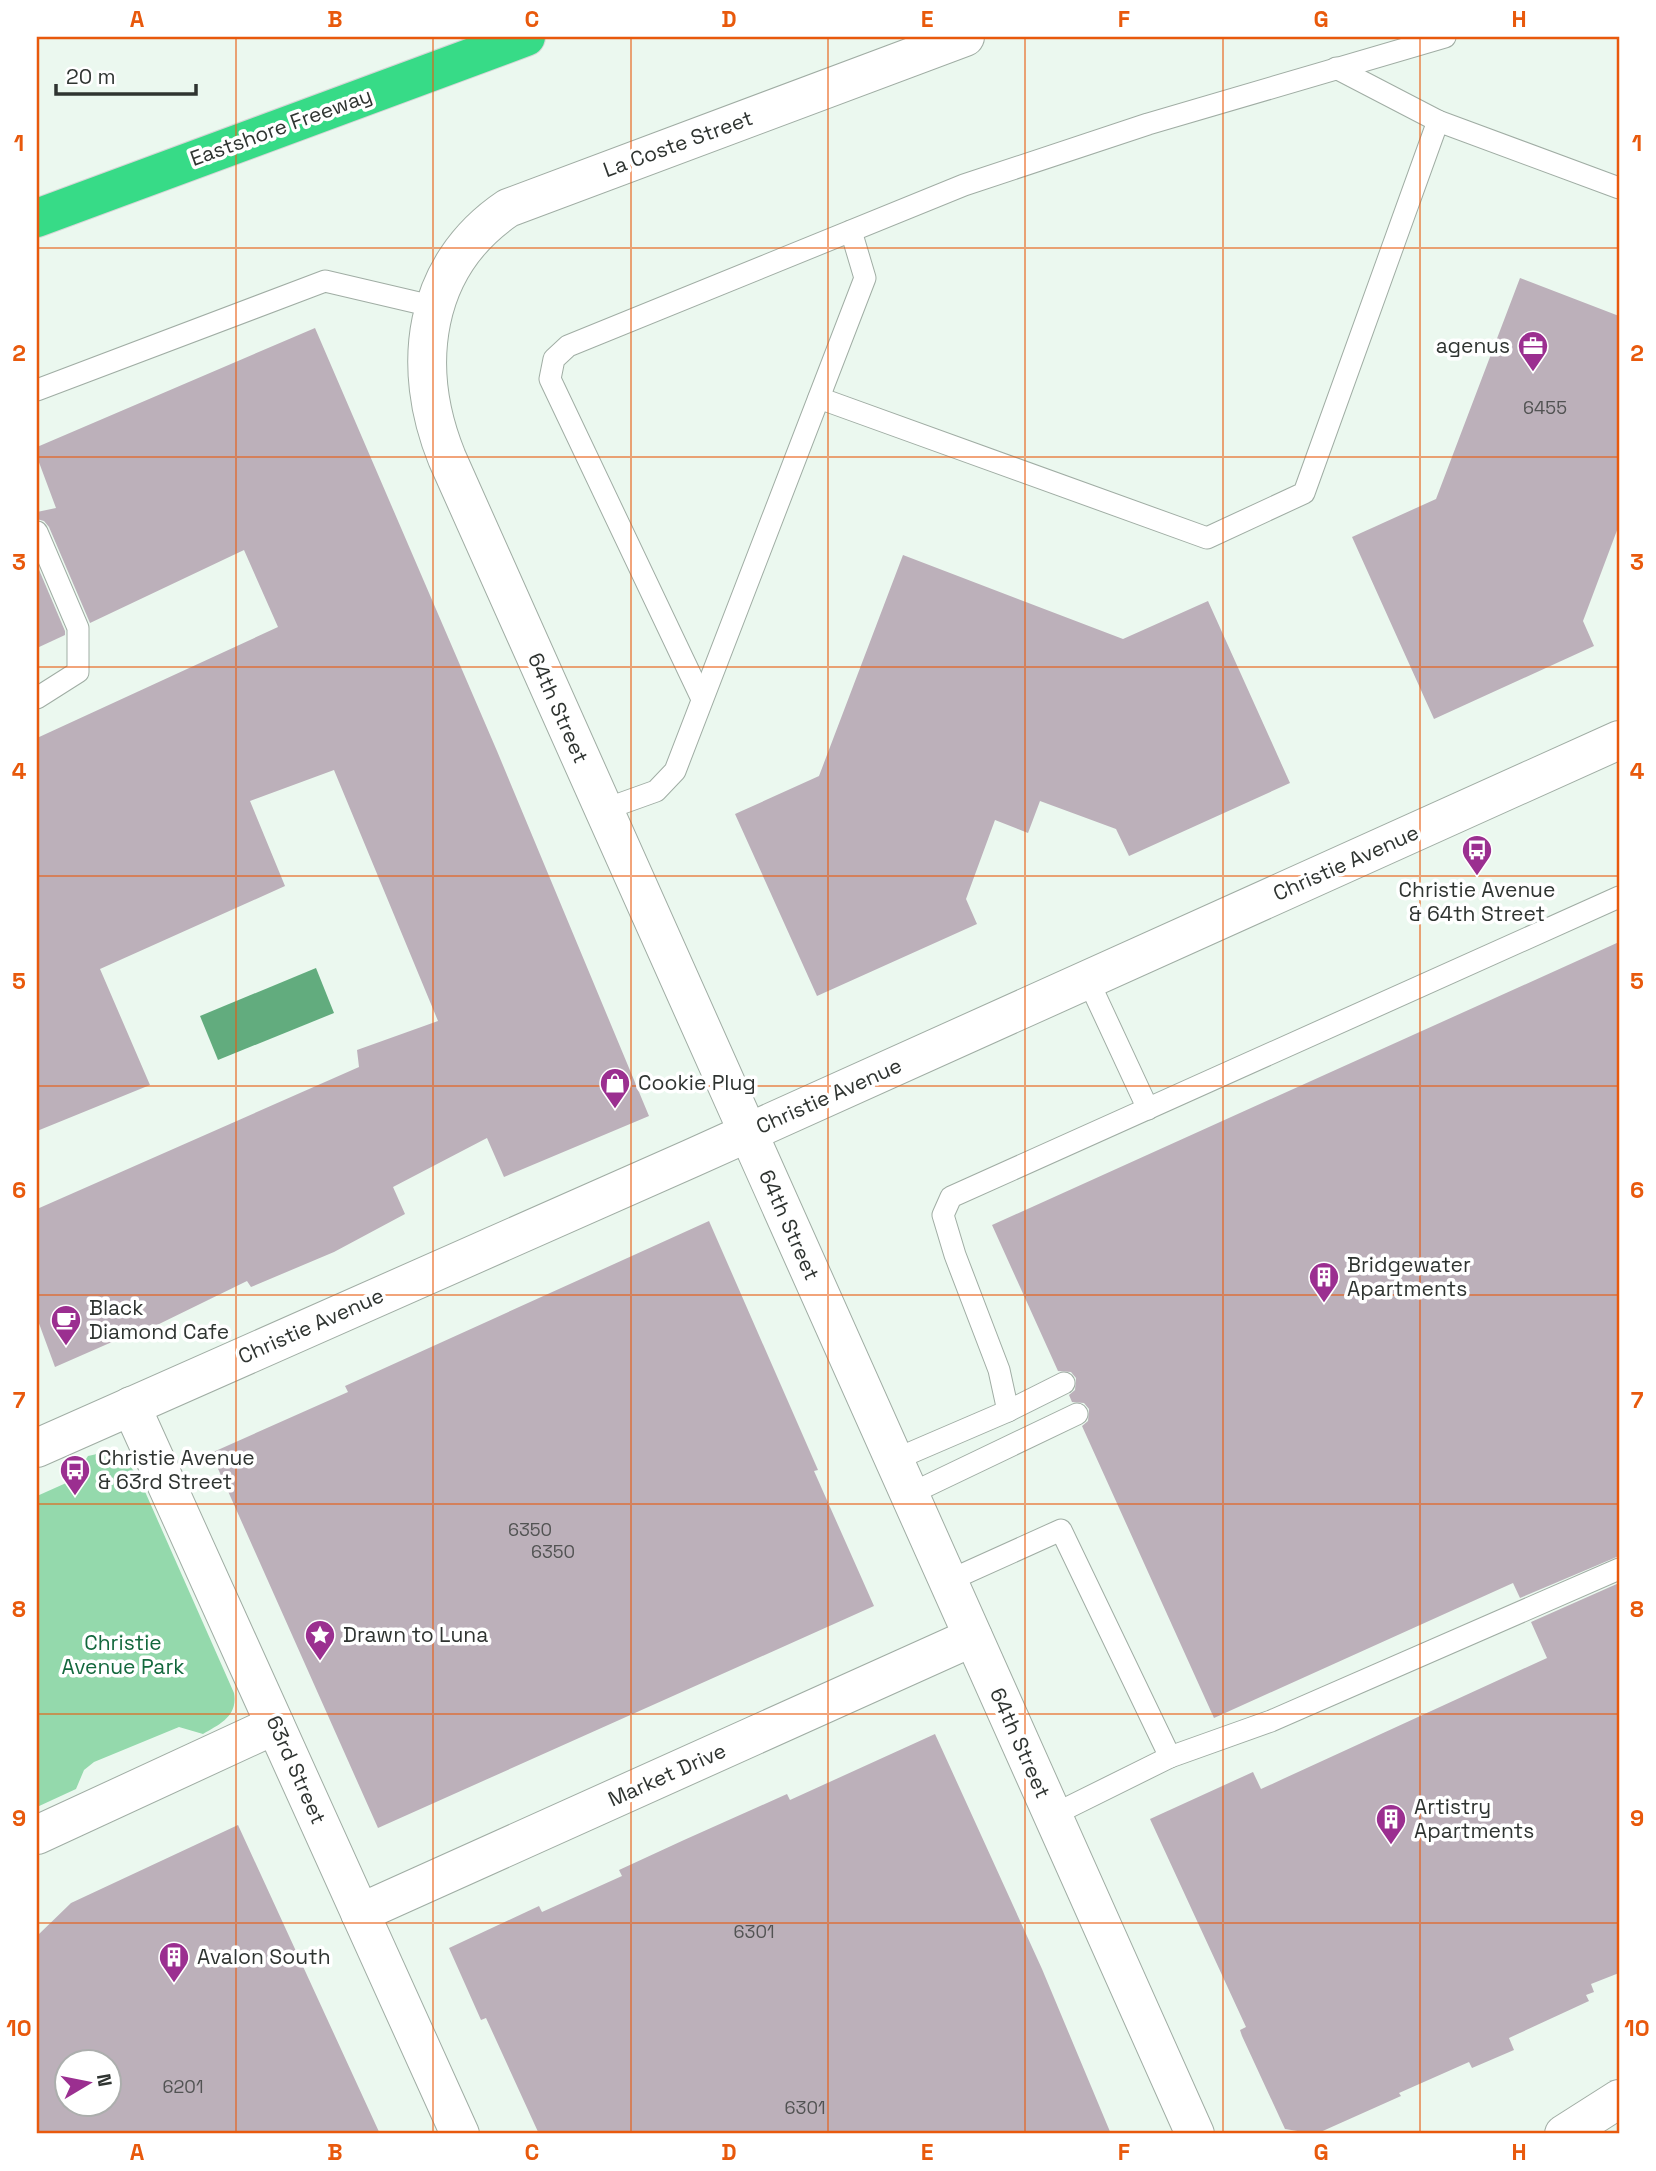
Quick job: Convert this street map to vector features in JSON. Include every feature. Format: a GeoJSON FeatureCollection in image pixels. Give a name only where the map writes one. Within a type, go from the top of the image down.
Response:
{"type":"FeatureCollection","features":[{"type":"Feature","properties":{"kind":"highway","name":"Eastshore Freeway"},"geometry":{"type":"LineString","coordinates":[[37,218],[526,37]]}},
{"type":"Feature","properties":{"kind":"street","name":"La Coste Street"},"geometry":{"type":"LineString","coordinates":[[436,307],[444,281],[456,258],[489,221],[508,208],[965,37]]}},
{"type":"Feature","properties":{"kind":"street","name":"64th Street"},"geometry":{"type":"LineString","coordinates":[[436,307],[430,330],[427,384],[437,434],[1195,2134]]}},
{"type":"Feature","properties":{"kind":"street","name":"Christie Avenue"},"geometry":{"type":"LineString","coordinates":[[37,1448],[748,1133],[1619,740]]}},
{"type":"Feature","properties":{"kind":"street","name":"63rd Street"},"geometry":{"type":"LineString","coordinates":[[131,1406],[460,2134]]}},
{"type":"Feature","properties":{"kind":"street","name":"Market Drive"},"geometry":{"type":"LineString","coordinates":[[360,1913],[973,1637]]}},
{"type":"Feature","properties":{"kind":"street"},"geometry":{"type":"LineString","coordinates":[[37,1835],[275,1725]]}},
{"type":"Feature","properties":{"kind":"street"},"geometry":{"type":"LineString","coordinates":[[1564,2134],[1619,2099]]}},
{"type":"Feature","properties":{"kind":"lane"},"geometry":{"type":"LineString","coordinates":[[702,699],[550,379],[554,359],[568,346],[964,185],[1148,124],[1445,37]]}},
{"type":"Feature","properties":{"kind":"lane"},"geometry":{"type":"LineString","coordinates":[[1336,68],[1438,121],[1619,188]]}},
{"type":"Feature","properties":{"kind":"lane"},"geometry":{"type":"LineString","coordinates":[[819,398],[1207,538],[1304,493],[1438,121]]}},
{"type":"Feature","properties":{"kind":"lane"},"geometry":{"type":"LineString","coordinates":[[603,810],[656,791],[675,771],[866,278],[851,232]]}},
{"type":"Feature","properties":{"kind":"lane"},"geometry":{"type":"LineString","coordinates":[[37,390],[325,281],[436,307]]}},
{"type":"Feature","properties":{"kind":"lane"},"geometry":{"type":"LineString","coordinates":[[37,532],[78,628],[78,672],[37,698]]}},
{"type":"Feature","properties":{"kind":"lane"},"geometry":{"type":"LineString","coordinates":[[1009,1410],[999,1370],[955,1255],[943,1215],[951,1196],[1619,897]]}},
{"type":"Feature","properties":{"kind":"lane"},"geometry":{"type":"LineString","coordinates":[[1088,979],[1148,1109]]}},
{"type":"Feature","properties":{"kind":"lane"},"geometry":{"type":"LineString","coordinates":[[894,1460],[1009,1410],[1063,1383]]}},
{"type":"Feature","properties":{"kind":"lane"},"geometry":{"type":"LineString","coordinates":[[910,1494],[1077,1413]]}},
{"type":"Feature","properties":{"kind":"lane"},"geometry":{"type":"LineString","coordinates":[[948,1581],[1061,1530],[1170,1757]]}},
{"type":"Feature","properties":{"kind":"lane"},"geometry":{"type":"LineString","coordinates":[[1053,1815],[1170,1757],[1271,1721],[1619,1569]]}},
{"type":"Feature","properties":{"kind":"green space","name":"Christie Avenue Park"},"geometry":{"type":"Polygon","coordinates":[[[106,1452],[127,1462],[139,1478],[234,1693],[235,1701],[226,1718],[203,1734],[179,1727],[94,1762],[84,1770],[76,1789],[37,1807],[37,1496],[84,1475],[83,1464],[88,1456],[106,1452]]]}},
{"type":"Feature","properties":{"kind":"shaded area"},"geometry":{"type":"Polygon","coordinates":[[[316,968],[334,1013],[218,1060],[200,1016],[316,968]]]}},
{"type":"Feature","properties":{"kind":"building"},"geometry":{"type":"Polygon","coordinates":[[[1520,278],[1619,316],[1619,525],[1583,621],[1594,646],[1434,719],[1352,537],[1436,499],[1520,278]]]}},
{"type":"Feature","properties":{"kind":"building"},"geometry":{"type":"Polygon","coordinates":[[[315,328],[497,751],[649,1116],[504,1177],[487,1138],[393,1187],[405,1214],[334,1252],[251,1287],[247,1281],[155,1326],[153,1324],[55,1367],[37,1318],[37,1209],[359,1067],[357,1050],[438,1021],[334,770],[250,801],[285,886],[100,969],[150,1085],[37,1131],[37,738],[278,627],[244,550],[90,623],[49,527],[44,521],[37,519],[37,512],[56,508],[37,457],[37,447],[315,328]]]}},
{"type":"Feature","properties":{"kind":"building"},"geometry":{"type":"Polygon","coordinates":[[[903,555],[1123,639],[1208,601],[1290,783],[1129,856],[1116,829],[1040,801],[1028,833],[995,820],[966,899],[977,924],[817,996],[735,814],[819,776],[903,555]]]}},
{"type":"Feature","properties":{"kind":"building"},"geometry":{"type":"Polygon","coordinates":[[[37,565],[65,635],[37,648],[37,565]]]}},
{"type":"Feature","properties":{"kind":"building","name":"Bridgewater Apartments"},"geometry":{"type":"Polygon","coordinates":[[[1619,942],[1619,1556],[1520,1598],[1513,1583],[1214,1718],[1082,1426],[1088,1421],[1089,1409],[1084,1403],[1072,1402],[1069,1395],[1075,1390],[1076,1378],[1071,1372],[1058,1371],[992,1225],[1619,942]]]}},
{"type":"Feature","properties":{"kind":"building"},"geometry":{"type":"Polygon","coordinates":[[[709,1221],[818,1470],[814,1471],[874,1606],[378,1828],[211,1453],[348,1392],[345,1386],[709,1221]]]}},
{"type":"Feature","properties":{"kind":"building","name":"Artistry Apartments"},"geometry":{"type":"Polygon","coordinates":[[[1619,1583],[1619,1973],[1591,1984],[1594,1992],[1586,1995],[1589,2001],[1509,2038],[1514,2050],[1472,2068],[1469,2062],[1316,2134],[1285,2129],[1242,2036],[1240,2030],[1246,2027],[1150,1819],[1253,1772],[1261,1789],[1547,1658],[1531,1622],[1619,1583]]]}},
{"type":"Feature","properties":{"kind":"building"},"geometry":{"type":"Polygon","coordinates":[[[935,1734],[1042,1969],[1111,2134],[539,2134],[486,2018],[481,2020],[449,1948],[539,1906],[542,1912],[622,1876],[619,1870],[787,1794],[790,1800],[935,1734]]]}},
{"type":"Feature","properties":{"kind":"building","name":"Avalon South"},"geometry":{"type":"Polygon","coordinates":[[[238,1825],[380,2134],[37,2134],[37,1936],[71,1903],[238,1825]]]}},
{"type":"Feature","properties":{"kind":"place","name":"agenus"},"geometry":{"type":"Point","coordinates":[1533,373]}},
{"type":"Feature","properties":{"kind":"place","name":"Christie Avenue & 64th Street"},"geometry":{"type":"Point","coordinates":[1477,877]}},
{"type":"Feature","properties":{"kind":"place","name":"Cookie Plug"},"geometry":{"type":"Point","coordinates":[615,1110]}},
{"type":"Feature","properties":{"kind":"place","name":"Bridgewater Apartments"},"geometry":{"type":"Point","coordinates":[1324,1304]}},
{"type":"Feature","properties":{"kind":"place","name":"Black Diamond Cafe"},"geometry":{"type":"Point","coordinates":[66,1347]}},
{"type":"Feature","properties":{"kind":"place","name":"Christie Avenue & 63rd Street"},"geometry":{"type":"Point","coordinates":[75,1497]}},
{"type":"Feature","properties":{"kind":"place","name":"Drawn to Luna"},"geometry":{"type":"Point","coordinates":[320,1662]}},
{"type":"Feature","properties":{"kind":"place","name":"Artistry Apartments"},"geometry":{"type":"Point","coordinates":[1391,1846]}},
{"type":"Feature","properties":{"kind":"place","name":"Avalon South"},"geometry":{"type":"Point","coordinates":[174,1984]}}]}
